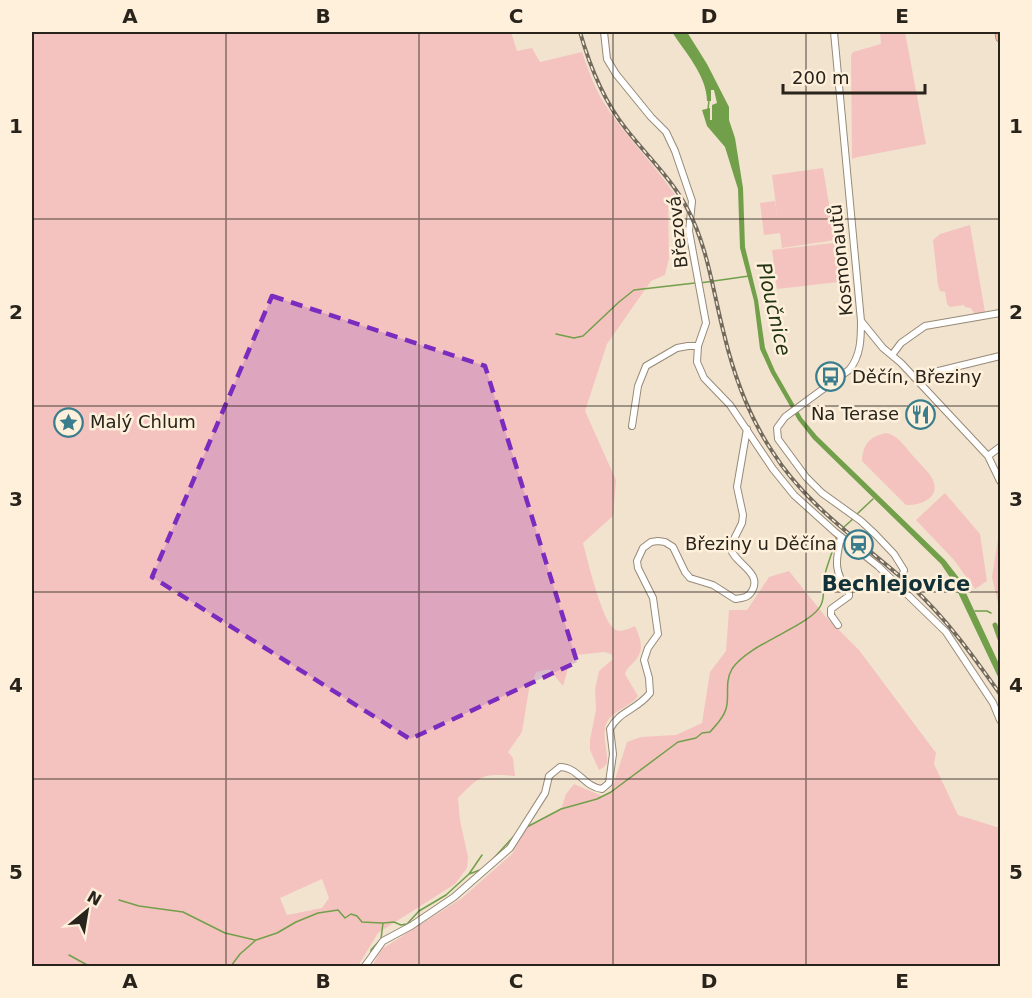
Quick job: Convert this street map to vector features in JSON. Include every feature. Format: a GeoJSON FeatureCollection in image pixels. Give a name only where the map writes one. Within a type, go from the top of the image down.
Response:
{"type":"FeatureCollection","features":[{"type":"Feature","properties":{"kind":"main road"},"geometry":{"type":"LineString","coordinates":[[999,32],[1000,38]]}},
{"type":"Feature","properties":{"kind":"street","name":"Březová"},"geometry":{"type":"LineString","coordinates":[[604,32],[607,59],[616,74],[666,132],[690,192],[692,207],[689,231],[706,323],[698,346]]}},
{"type":"Feature","properties":{"kind":"street","name":"Kosmonautů"},"geometry":{"type":"LineString","coordinates":[[834,32],[861,321],[988,456],[1000,481]]}},
{"type":"Feature","properties":{"kind":"street"},"geometry":{"type":"LineString","coordinates":[[892,355],[901,343],[925,326],[1000,313]]}},
{"type":"Feature","properties":{"kind":"street"},"geometry":{"type":"LineString","coordinates":[[861,321],[861,338],[854,362],[849,370],[785,417],[777,428],[778,439],[814,486],[855,516],[887,545],[900,561],[904,575],[897,584]]}},
{"type":"Feature","properties":{"kind":"street"},"geometry":{"type":"LineString","coordinates":[[861,338],[872,335]]}},
{"type":"Feature","properties":{"kind":"street"},"geometry":{"type":"LineString","coordinates":[[632,426],[638,386],[646,366],[677,348],[698,346],[697,362],[704,378],[730,405],[773,469],[794,495],[897,584],[954,643],[993,703],[1000,720]]}},
{"type":"Feature","properties":{"kind":"street"},"geometry":{"type":"LineString","coordinates":[[914,377],[1000,356]]}},
{"type":"Feature","properties":{"kind":"street"},"geometry":{"type":"LineString","coordinates":[[365,966],[383,941],[411,926],[454,897],[510,848],[545,793],[549,776],[555,769],[560,767],[573,770],[594,788],[602,789],[609,783],[613,754],[610,729],[621,715],[642,704],[650,693],[644,660],[648,648],[658,634],[653,598],[638,568],[637,561],[643,548],[658,541],[665,542],[673,548],[690,578],[713,585],[735,599],[747,596],[751,592],[755,584],[754,578],[751,572],[736,560],[730,547],[742,523],[743,515],[737,488],[747,429]]}},
{"type":"Feature","properties":{"kind":"street"},"geometry":{"type":"LineString","coordinates":[[988,456],[1000,447]]}},
{"type":"Feature","properties":{"kind":"street"},"geometry":{"type":"LineString","coordinates":[[838,625],[831,615],[831,609],[849,596],[838,576],[838,552],[842,537]]}},
{"type":"Feature","properties":{"kind":"highlighted area"},"geometry":{"type":"Polygon","coordinates":[[[272,296],[485,366],[577,662],[410,739],[152,577],[272,296]]]}},
{"type":"Feature","properties":{"kind":"shaded area"},"geometry":{"type":"Polygon","coordinates":[[[32,32],[511,32],[517,51],[532,48],[540,62],[582,52],[604,103],[677,198],[668,197],[669,258],[665,275],[651,281],[607,344],[585,411],[616,480],[613,516],[583,543],[595,588],[609,622],[618,631],[635,626],[641,645],[640,653],[625,674],[638,696],[614,714],[607,723],[605,733],[607,763],[599,770],[590,750],[590,740],[596,710],[595,689],[599,671],[613,659],[611,654],[604,652],[577,655],[569,665],[563,686],[549,669],[536,672],[529,689],[522,732],[508,752],[513,758],[515,776],[483,777],[458,798],[468,857],[467,868],[455,884],[378,933],[358,966],[32,966],[32,32]],[[322,879],[280,898],[287,915],[322,908],[329,898],[322,879]]]}},
{"type":"Feature","properties":{"kind":"shaded area"},"geometry":{"type":"Polygon","coordinates":[[[672,32],[687,32],[707,64],[729,107],[729,120],[735,138],[743,188],[745,247],[758,300],[765,348],[775,371],[802,418],[817,436],[945,560],[959,578],[1000,666],[1000,681],[953,582],[941,564],[813,439],[798,420],[771,373],[760,349],[754,301],[740,248],[738,189],[725,147],[707,126],[702,110],[710,108],[710,120],[712,120],[712,105],[717,103],[714,90],[711,90],[711,101],[707,101],[699,73],[672,32]]]}},
{"type":"Feature","properties":{"kind":"shaded area"},"geometry":{"type":"Polygon","coordinates":[[[880,32],[905,32],[926,144],[852,159],[851,55],[853,52],[881,44],[880,32]]]}},
{"type":"Feature","properties":{"kind":"shaded area"},"geometry":{"type":"Polygon","coordinates":[[[823,168],[835,240],[782,248],[780,233],[764,235],[760,203],[775,201],[778,221],[772,175],[823,168]]]}},
{"type":"Feature","properties":{"kind":"shaded area"},"geometry":{"type":"Polygon","coordinates":[[[970,225],[985,312],[975,315],[971,308],[964,305],[950,307],[947,304],[945,292],[940,291],[938,285],[933,240],[940,234],[970,225]]]}},
{"type":"Feature","properties":{"kind":"shaded area"},"geometry":{"type":"Polygon","coordinates":[[[842,242],[847,281],[777,289],[772,250],[842,242]]]}},
{"type":"Feature","properties":{"kind":"shaded area"},"geometry":{"type":"Polygon","coordinates":[[[886,433],[901,442],[930,475],[935,488],[930,498],[919,504],[906,505],[862,461],[868,442],[886,433]]]}},
{"type":"Feature","properties":{"kind":"shaded area"},"geometry":{"type":"Polygon","coordinates":[[[945,493],[980,534],[987,581],[975,589],[954,560],[916,520],[945,493]]]}},
{"type":"Feature","properties":{"kind":"shaded area"},"geometry":{"type":"Polygon","coordinates":[[[1000,538],[1000,612],[992,577],[1000,538]]]}},
{"type":"Feature","properties":{"kind":"shaded area"},"geometry":{"type":"Polygon","coordinates":[[[789,571],[825,616],[859,650],[936,753],[934,764],[958,815],[1000,828],[1000,966],[372,966],[382,949],[462,898],[512,854],[528,826],[561,809],[566,794],[574,784],[602,796],[611,792],[627,742],[641,737],[676,735],[702,723],[710,672],[726,651],[729,610],[747,610],[769,577],[789,571]]]}},
{"type":"Feature","properties":{"kind":"waterway"},"geometry":{"type":"LineString","coordinates":[[708,110],[709,100]]}},
{"type":"Feature","properties":{"kind":"waterway","name":"Ploučnice"},"geometry":{"type":"LineString","coordinates":[[700,283],[749,276]]}},
{"type":"Feature","properties":{"kind":"waterway"},"geometry":{"type":"LineString","coordinates":[[556,334],[574,338],[583,336],[634,290],[695,283]]}},
{"type":"Feature","properties":{"kind":"waterway"},"geometry":{"type":"LineString","coordinates":[[857,514],[873,499]]}},
{"type":"Feature","properties":{"kind":"waterway"},"geometry":{"type":"LineString","coordinates":[[844,527],[854,518]]}},
{"type":"Feature","properties":{"kind":"waterway"},"geometry":{"type":"LineString","coordinates":[[525,828],[561,809],[597,799],[611,792],[678,742],[710,732],[726,709],[728,679],[732,669],[752,651],[815,613],[821,605],[824,578],[836,538]]}},
{"type":"Feature","properties":{"kind":"waterway"},"geometry":{"type":"LineString","coordinates":[[975,611],[991,613]]}},
{"type":"Feature","properties":{"kind":"waterway"},"geometry":{"type":"LineString","coordinates":[[995,625],[1000,639]]}},
{"type":"Feature","properties":{"kind":"waterway"},"geometry":{"type":"LineString","coordinates":[[493,859],[514,836]]}},
{"type":"Feature","properties":{"kind":"waterway"},"geometry":{"type":"LineString","coordinates":[[469,874],[482,855]]}},
{"type":"Feature","properties":{"kind":"waterway"},"geometry":{"type":"LineString","coordinates":[[371,954],[371,950],[381,939],[383,923],[407,924],[419,911],[446,895],[469,874],[480,870]]}},
{"type":"Feature","properties":{"kind":"waterway"},"geometry":{"type":"LineString","coordinates":[[119,900],[139,906],[183,912],[225,933],[255,940]]}},
{"type":"Feature","properties":{"kind":"waterway"},"geometry":{"type":"LineString","coordinates":[[231,966],[240,954],[256,940],[277,933],[318,913],[338,910],[345,918],[351,914],[357,916],[362,922],[382,923]]}},
{"type":"Feature","properties":{"kind":"waterway"},"geometry":{"type":"LineString","coordinates":[[69,955],[89,966]]}},
{"type":"Feature","properties":{"kind":"railway"},"geometry":{"type":"LineString","coordinates":[[580,32],[588,58],[611,107],[626,129],[674,187],[694,223],[705,254],[737,380],[749,409],[772,451],[786,471],[818,507],[911,586],[936,611],[1000,694]]}},
{"type":"Feature","properties":{"kind":"place","name":"Děčín, Březiny"},"geometry":{"type":"Point","coordinates":[831,377]}},
{"type":"Feature","properties":{"kind":"place","name":"Na Terase"},"geometry":{"type":"Point","coordinates":[920,414]}},
{"type":"Feature","properties":{"kind":"place","name":"Malý Chlum"},"geometry":{"type":"Point","coordinates":[69,422]}},
{"type":"Feature","properties":{"kind":"place","name":"Březiny u Děčína"},"geometry":{"type":"Point","coordinates":[858,544]}},
{"type":"Feature","properties":{"kind":"district","name":"Bechlejovice"},"geometry":{"type":"Point","coordinates":[896,584]}}]}
